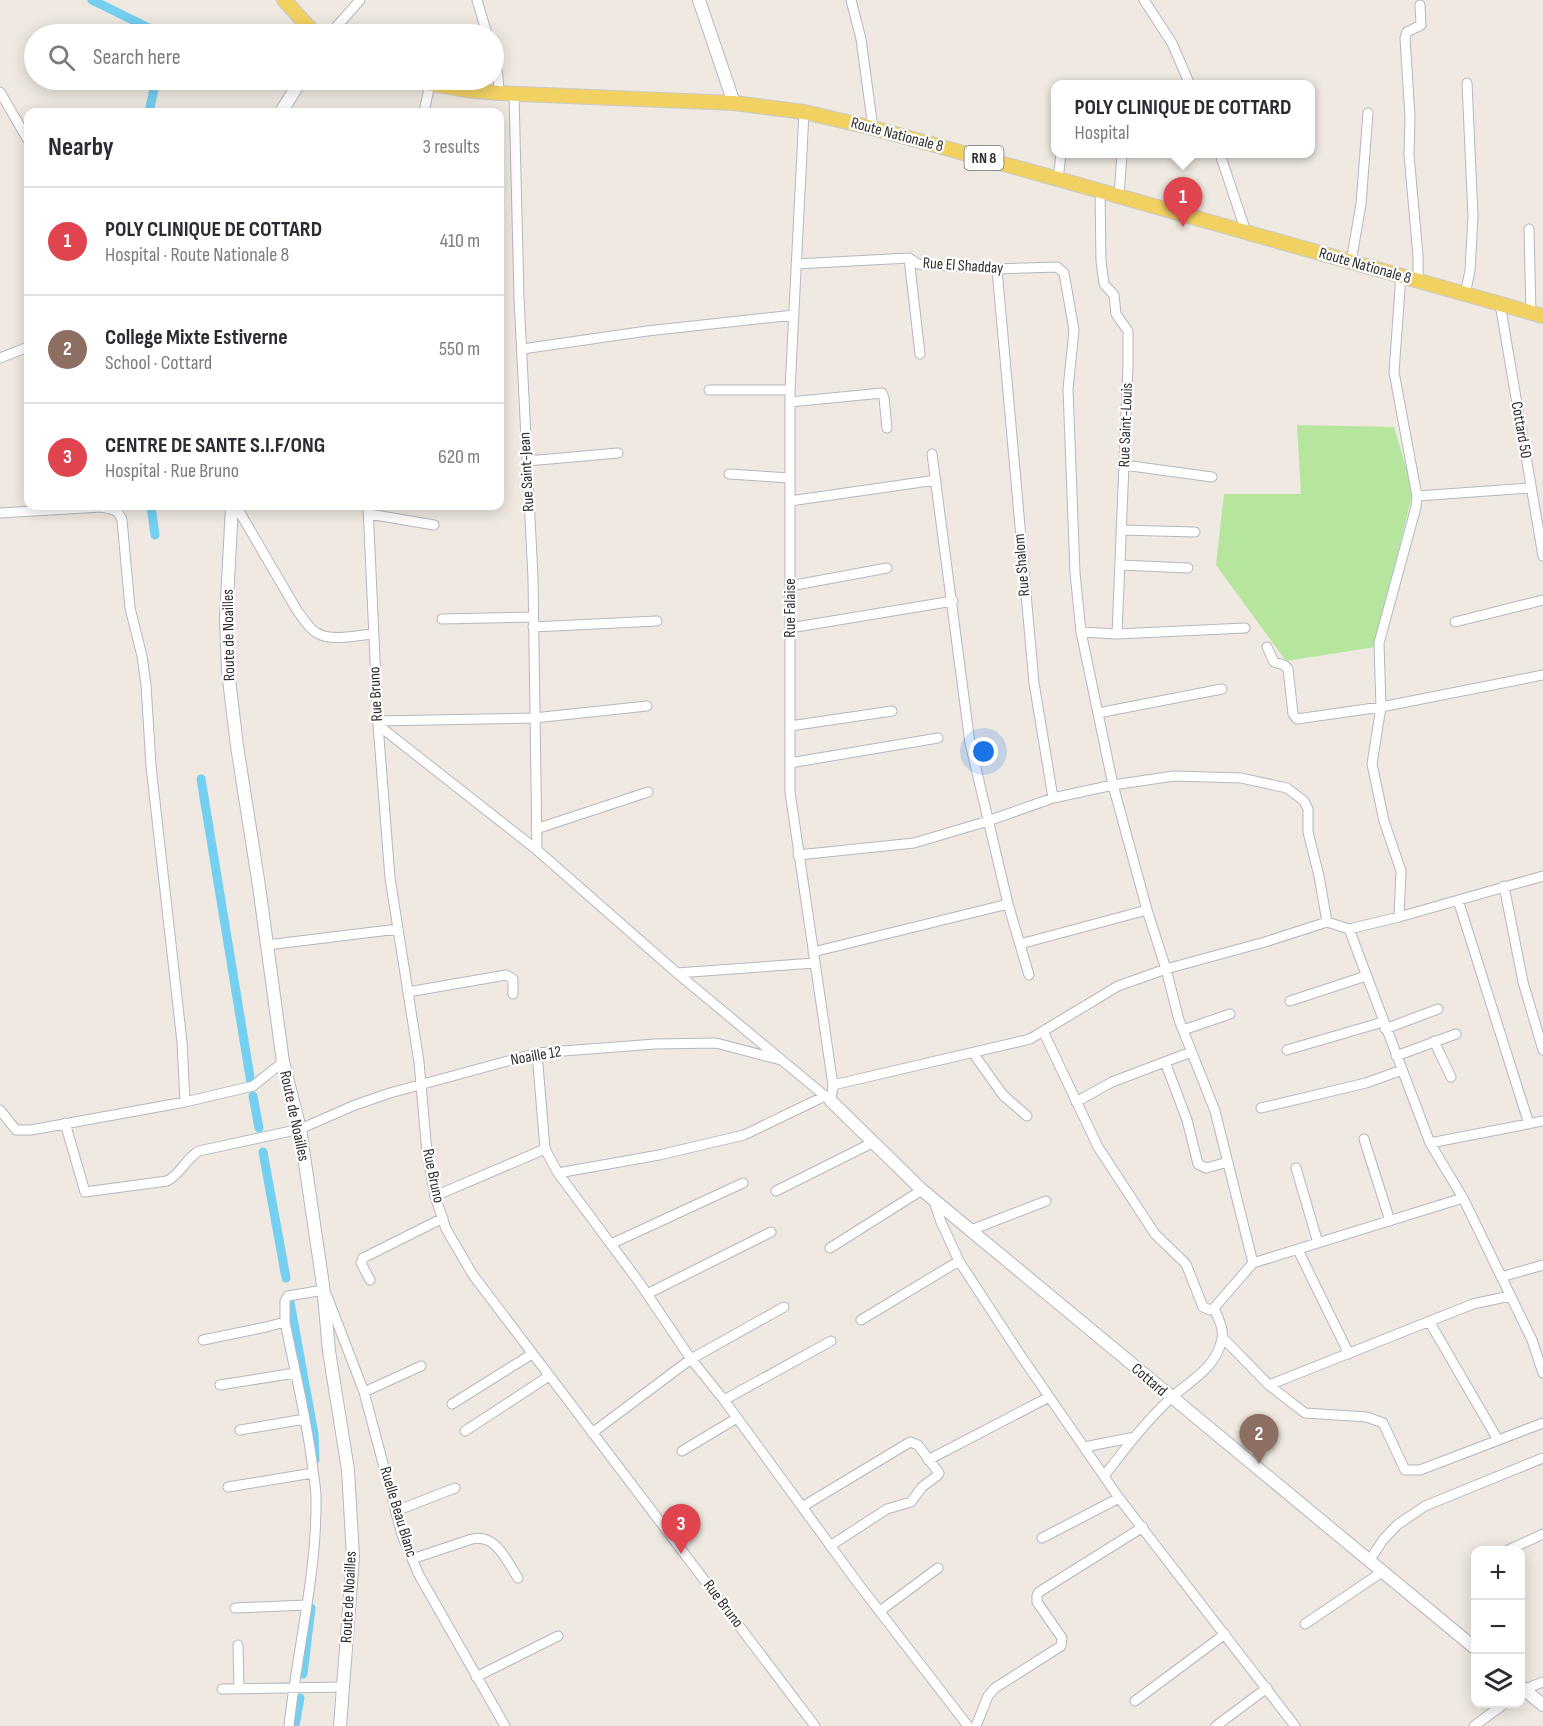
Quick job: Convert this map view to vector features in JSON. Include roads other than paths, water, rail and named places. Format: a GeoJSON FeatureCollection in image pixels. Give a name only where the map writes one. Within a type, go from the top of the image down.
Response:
{"type":"FeatureCollection","features":[{"type":"Feature","properties":{"kind":"main road"},"geometry":{"type":"LineString","coordinates":[[284,0],[306,24]]}},
{"type":"Feature","properties":{"kind":"main road","name":"Route Nationale 8"},"geometry":{"type":"LineString","coordinates":[[476,90],[514,94],[734,103],[804,112],[873,128],[1100,190],[1537,314]]}},
{"type":"Feature","properties":{"kind":"street"},"geometry":{"type":"LineString","coordinates":[[340,24],[363,0]]}},
{"type":"Feature","properties":{"kind":"street"},"geometry":{"type":"LineString","coordinates":[[477,0],[483,24]]}},
{"type":"Feature","properties":{"kind":"street"},"geometry":{"type":"LineString","coordinates":[[699,0],[734,103]]}},
{"type":"Feature","properties":{"kind":"street"},"geometry":{"type":"LineString","coordinates":[[851,0],[861,39],[873,128]]}},
{"type":"Feature","properties":{"kind":"street"},"geometry":{"type":"LineString","coordinates":[[1144,0],[1172,43],[1188,80]]}},
{"type":"Feature","properties":{"kind":"street"},"geometry":{"type":"LineString","coordinates":[[1418,280],[1409,155],[1410,117],[1405,38],[1410,30],[1421,26],[1420,5]]}},
{"type":"Feature","properties":{"kind":"street"},"geometry":{"type":"LineString","coordinates":[[1465,294],[1470,271],[1473,216],[1467,83]]}},
{"type":"Feature","properties":{"kind":"street"},"geometry":{"type":"LineString","coordinates":[[284,108],[295,90]]}},
{"type":"Feature","properties":{"kind":"street"},"geometry":{"type":"LineString","coordinates":[[425,108],[429,90]]}},
{"type":"Feature","properties":{"kind":"street"},"geometry":{"type":"LineString","coordinates":[[0,92],[24,133]]}},
{"type":"Feature","properties":{"kind":"street","name":"Rue Saint-Jean"},"geometry":{"type":"LineString","coordinates":[[514,94],[519,298],[533,617],[537,850]]}},
{"type":"Feature","properties":{"kind":"street","name":"Rue Falaise"},"geometry":{"type":"LineString","coordinates":[[804,112],[790,390],[790,792],[833,1085],[828,1099]]}},
{"type":"Feature","properties":{"kind":"street"},"geometry":{"type":"LineString","coordinates":[[1351,262],[1361,204],[1368,113]]}},
{"type":"Feature","properties":{"kind":"street"},"geometry":{"type":"LineString","coordinates":[[1058,179],[1060,158]]}},
{"type":"Feature","properties":{"kind":"street"},"geometry":{"type":"LineString","coordinates":[[1119,196],[1122,158]]}},
{"type":"Feature","properties":{"kind":"street"},"geometry":{"type":"LineString","coordinates":[[1222,158],[1246,232]]}},
{"type":"Feature","properties":{"kind":"street","name":"Rue Saint-Louis"},"geometry":{"type":"LineString","coordinates":[[1100,190],[1101,261],[1104,284],[1114,295],[1118,319],[1128,331],[1117,634]]}},
{"type":"Feature","properties":{"kind":"street"},"geometry":{"type":"LineString","coordinates":[[1529,229],[1537,314]]}},
{"type":"Feature","properties":{"kind":"street"},"geometry":{"type":"LineString","coordinates":[[909,258],[920,354]]}},
{"type":"Feature","properties":{"kind":"street","name":"Rue El Shadday"},"geometry":{"type":"LineString","coordinates":[[796,264],[909,258],[918,264],[997,269],[1060,268],[1064,273],[1074,330],[1068,389],[1075,573],[1081,632]]}},
{"type":"Feature","properties":{"kind":"street","name":"Rue Shalom"},"geometry":{"type":"LineString","coordinates":[[997,269],[1033,672],[1053,798]]}},
{"type":"Feature","properties":{"kind":"street"},"geometry":{"type":"LineString","coordinates":[[1399,917],[1401,871],[1384,821],[1372,765],[1381,707],[1379,643],[1417,496],[1394,372],[1401,276]]}},
{"type":"Feature","properties":{"kind":"street","name":"Cottard 50"},"geometry":{"type":"LineString","coordinates":[[1500,304],[1543,556]]}},
{"type":"Feature","properties":{"kind":"street"},"geometry":{"type":"LineString","coordinates":[[522,349],[647,330],[794,315]]}},
{"type":"Feature","properties":{"kind":"street"},"geometry":{"type":"LineString","coordinates":[[0,358],[24,349]]}},
{"type":"Feature","properties":{"kind":"street"},"geometry":{"type":"LineString","coordinates":[[709,390],[790,390]]}},
{"type":"Feature","properties":{"kind":"street"},"geometry":{"type":"LineString","coordinates":[[790,402],[882,393],[887,428]]}},
{"type":"Feature","properties":{"kind":"street"},"geometry":{"type":"LineString","coordinates":[[527,461],[618,453]]}},
{"type":"Feature","properties":{"kind":"street"},"geometry":{"type":"LineString","coordinates":[[932,453],[970,743],[1008,904],[1029,975]]}},
{"type":"Feature","properties":{"kind":"street"},"geometry":{"type":"LineString","coordinates":[[1124,465],[1212,477]]}},
{"type":"Feature","properties":{"kind":"street"},"geometry":{"type":"LineString","coordinates":[[729,474],[790,478]]}},
{"type":"Feature","properties":{"kind":"street"},"geometry":{"type":"LineString","coordinates":[[790,501],[936,480]]}},
{"type":"Feature","properties":{"kind":"street"},"geometry":{"type":"LineString","coordinates":[[1417,496],[1531,488]]}},
{"type":"Feature","properties":{"kind":"street"},"geometry":{"type":"LineString","coordinates":[[0,513],[50,510]]}},
{"type":"Feature","properties":{"kind":"street"},"geometry":{"type":"LineString","coordinates":[[116,510],[122,520],[130,609],[142,656],[146,685],[151,766],[182,1042],[184,1102]]}},
{"type":"Feature","properties":{"kind":"street","name":"Route de Noailles"},"geometry":{"type":"LineString","coordinates":[[234,510],[226,619],[228,671],[283,1062],[300,1129],[323,1288],[329,1351],[348,1470],[352,1547],[340,1726]]}},
{"type":"Feature","properties":{"kind":"street"},"geometry":{"type":"LineString","coordinates":[[236,510],[309,627],[318,634],[332,637],[373,634]]}},
{"type":"Feature","properties":{"kind":"street"},"geometry":{"type":"LineString","coordinates":[[369,510],[434,525]]}},
{"type":"Feature","properties":{"kind":"street","name":"Rue Bruno"},"geometry":{"type":"LineString","coordinates":[[369,510],[378,723],[390,878],[421,1084],[427,1152],[435,1196],[446,1229],[473,1275],[815,1726]]}},
{"type":"Feature","properties":{"kind":"street"},"geometry":{"type":"LineString","coordinates":[[1121,530],[1195,532]]}},
{"type":"Feature","properties":{"kind":"street"},"geometry":{"type":"LineString","coordinates":[[1120,565],[1188,568]]}},
{"type":"Feature","properties":{"kind":"street"},"geometry":{"type":"LineString","coordinates":[[790,586],[887,568]]}},
{"type":"Feature","properties":{"kind":"street"},"geometry":{"type":"LineString","coordinates":[[1455,622],[1543,600]]}},
{"type":"Feature","properties":{"kind":"street"},"geometry":{"type":"LineString","coordinates":[[790,628],[953,601]]}},
{"type":"Feature","properties":{"kind":"street"},"geometry":{"type":"LineString","coordinates":[[442,619],[533,617]]}},
{"type":"Feature","properties":{"kind":"street"},"geometry":{"type":"LineString","coordinates":[[533,627],[657,621]]}},
{"type":"Feature","properties":{"kind":"street"},"geometry":{"type":"LineString","coordinates":[[1245,628],[1117,634],[1081,632],[1113,785],[1183,1030],[1215,1111],[1253,1263]]}},
{"type":"Feature","properties":{"kind":"street"},"geometry":{"type":"LineString","coordinates":[[1267,647],[1271,659],[1284,664],[1288,669],[1293,714],[1297,719],[1381,707],[1543,675]]}},
{"type":"Feature","properties":{"kind":"street"},"geometry":{"type":"LineString","coordinates":[[1098,713],[1222,688]]}},
{"type":"Feature","properties":{"kind":"street"},"geometry":{"type":"LineString","coordinates":[[378,723],[534,718],[647,706]]}},
{"type":"Feature","properties":{"kind":"street"},"geometry":{"type":"LineString","coordinates":[[790,726],[892,711]]}},
{"type":"Feature","properties":{"kind":"street"},"geometry":{"type":"LineString","coordinates":[[378,723],[537,850],[677,973],[828,1099],[744,1135],[659,1155],[558,1173]]}},
{"type":"Feature","properties":{"kind":"street"},"geometry":{"type":"LineString","coordinates":[[790,763],[938,738]]}},
{"type":"Feature","properties":{"kind":"street"},"geometry":{"type":"LineString","coordinates":[[798,855],[914,843],[988,821],[1053,798],[1113,785],[1174,776],[1241,778],[1287,788],[1304,801],[1308,809],[1308,832],[1327,922]]}},
{"type":"Feature","properties":{"kind":"street"},"geometry":{"type":"LineString","coordinates":[[537,829],[648,792]]}},
{"type":"Feature","properties":{"kind":"street"},"geometry":{"type":"LineString","coordinates":[[833,1085],[1019,1042],[1043,1031],[1118,986],[1166,969],[1265,942],[1327,922],[1349,929],[1543,876]]}},
{"type":"Feature","properties":{"kind":"street"},"geometry":{"type":"LineString","coordinates":[[1504,886],[1522,982],[1543,1050]]}},
{"type":"Feature","properties":{"kind":"street"},"geometry":{"type":"LineString","coordinates":[[1458,900],[1529,1124]]}},
{"type":"Feature","properties":{"kind":"street"},"geometry":{"type":"LineString","coordinates":[[813,952],[1008,904]]}},
{"type":"Feature","properties":{"kind":"street"},"geometry":{"type":"LineString","coordinates":[[1020,944],[1147,909]]}},
{"type":"Feature","properties":{"kind":"street"},"geometry":{"type":"LineString","coordinates":[[267,945],[398,929]]}},
{"type":"Feature","properties":{"kind":"street"},"geometry":{"type":"LineString","coordinates":[[1349,929],[1430,1143],[1463,1198],[1533,1344],[1543,1373]]}},
{"type":"Feature","properties":{"kind":"street"},"geometry":{"type":"LineString","coordinates":[[677,973],[814,963]]}},
{"type":"Feature","properties":{"kind":"street"},"geometry":{"type":"LineString","coordinates":[[408,992],[506,975],[513,979],[513,994]]}},
{"type":"Feature","properties":{"kind":"street"},"geometry":{"type":"LineString","coordinates":[[1290,1001],[1366,976]]}},
{"type":"Feature","properties":{"kind":"street"},"geometry":{"type":"LineString","coordinates":[[1287,1050],[1438,1009]]}},
{"type":"Feature","properties":{"kind":"street"},"geometry":{"type":"LineString","coordinates":[[1183,1030],[1230,1014]]}},
{"type":"Feature","properties":{"kind":"street"},"geometry":{"type":"LineString","coordinates":[[1043,1031],[1098,1147],[1155,1234],[1186,1264],[1203,1307],[1210,1310],[1253,1263],[1463,1198]]}},
{"type":"Feature","properties":{"kind":"street"},"geometry":{"type":"LineString","coordinates":[[1396,1056],[1456,1034]]}},
{"type":"Feature","properties":{"kind":"street"},"geometry":{"type":"LineString","coordinates":[[1434,1041],[1451,1077]]}},
{"type":"Feature","properties":{"kind":"street","name":"Noaille 12"},"geometry":{"type":"LineString","coordinates":[[65,1123],[85,1192],[167,1181],[174,1177],[199,1151],[300,1129],[355,1105],[421,1084],[537,1053],[655,1044],[716,1043],[782,1060]]}},
{"type":"Feature","properties":{"kind":"street"},"geometry":{"type":"LineString","coordinates":[[1076,1102],[1112,1082],[1191,1052]]}},
{"type":"Feature","properties":{"kind":"street"},"geometry":{"type":"LineString","coordinates":[[537,1053],[545,1149],[558,1173],[647,1294],[691,1359],[968,1726]]}},
{"type":"Feature","properties":{"kind":"street"},"geometry":{"type":"LineString","coordinates":[[973,1053],[1003,1095],[1027,1116]]}},
{"type":"Feature","properties":{"kind":"street"},"geometry":{"type":"LineString","coordinates":[[0,1110],[16,1130],[30,1130],[184,1102],[253,1086],[283,1062]]}},
{"type":"Feature","properties":{"kind":"street"},"geometry":{"type":"LineString","coordinates":[[1165,1062],[1187,1120],[1198,1164],[1206,1168],[1228,1162]]}},
{"type":"Feature","properties":{"kind":"street"},"geometry":{"type":"LineString","coordinates":[[1261,1108],[1366,1083],[1402,1070]]}},
{"type":"Feature","properties":{"kind":"street","name":"Cottard"},"geometry":{"type":"LineString","coordinates":[[828,1099],[934,1201],[1471,1645]]}},
{"type":"Feature","properties":{"kind":"street"},"geometry":{"type":"LineString","coordinates":[[1430,1143],[1543,1121]]}},
{"type":"Feature","properties":{"kind":"street"},"geometry":{"type":"LineString","coordinates":[[1364,1139],[1390,1221]]}},
{"type":"Feature","properties":{"kind":"street"},"geometry":{"type":"LineString","coordinates":[[776,1191],[872,1143]]}},
{"type":"Feature","properties":{"kind":"street"},"geometry":{"type":"LineString","coordinates":[[435,1196],[545,1149]]}},
{"type":"Feature","properties":{"kind":"street"},"geometry":{"type":"LineString","coordinates":[[1296,1168],[1318,1243]]}},
{"type":"Feature","properties":{"kind":"street"},"geometry":{"type":"LineString","coordinates":[[611,1244],[743,1183]]}},
{"type":"Feature","properties":{"kind":"street"},"geometry":{"type":"LineString","coordinates":[[830,1248],[922,1190]]}},
{"type":"Feature","properties":{"kind":"street"},"geometry":{"type":"LineString","coordinates":[[934,1201],[959,1261],[1049,1397],[1119,1498],[1295,1726]]}},
{"type":"Feature","properties":{"kind":"street"},"geometry":{"type":"LineString","coordinates":[[971,1230],[1046,1201]]}},
{"type":"Feature","properties":{"kind":"street"},"geometry":{"type":"LineString","coordinates":[[370,1280],[361,1263],[363,1258],[443,1218]]}},
{"type":"Feature","properties":{"kind":"street"},"geometry":{"type":"LineString","coordinates":[[647,1294],[771,1232]]}},
{"type":"Feature","properties":{"kind":"street"},"geometry":{"type":"LineString","coordinates":[[1298,1250],[1349,1354]]}},
{"type":"Feature","properties":{"kind":"street"},"geometry":{"type":"LineString","coordinates":[[861,1320],[959,1261]]}},
{"type":"Feature","properties":{"kind":"street"},"geometry":{"type":"LineString","coordinates":[[1501,1277],[1543,1265]]}},
{"type":"Feature","properties":{"kind":"street"},"geometry":{"type":"LineString","coordinates":[[289,1726],[316,1529],[316,1495],[305,1419],[285,1322],[285,1301],[288,1296],[323,1288]]}},
{"type":"Feature","properties":{"kind":"street","name":"Ruelle Beau Blanc"},"geometry":{"type":"LineString","coordinates":[[323,1288],[364,1392],[402,1534],[412,1559],[505,1726]]}},
{"type":"Feature","properties":{"kind":"street"},"geometry":{"type":"LineString","coordinates":[[1269,1385],[1473,1304],[1510,1296]]}},
{"type":"Feature","properties":{"kind":"street"},"geometry":{"type":"LineString","coordinates":[[592,1433],[691,1359],[783,1307]]}},
{"type":"Feature","properties":{"kind":"street"},"geometry":{"type":"LineString","coordinates":[[1104,1476],[1135,1437],[1171,1398],[1206,1370],[1222,1337],[1222,1327],[1214,1308]]}},
{"type":"Feature","properties":{"kind":"street"},"geometry":{"type":"LineString","coordinates":[[1429,1321],[1498,1440]]}},
{"type":"Feature","properties":{"kind":"street"},"geometry":{"type":"LineString","coordinates":[[203,1340],[285,1322]]}},
{"type":"Feature","properties":{"kind":"street"},"geometry":{"type":"LineString","coordinates":[[1222,1337],[1269,1385],[1305,1413],[1346,1415],[1383,1423],[1405,1470],[1419,1470],[1543,1423]]}},
{"type":"Feature","properties":{"kind":"street"},"geometry":{"type":"LineString","coordinates":[[724,1400],[831,1341]]}},
{"type":"Feature","properties":{"kind":"street"},"geometry":{"type":"LineString","coordinates":[[1533,1344],[1543,1341]]}},
{"type":"Feature","properties":{"kind":"street"},"geometry":{"type":"LineString","coordinates":[[452,1404],[532,1354]]}},
{"type":"Feature","properties":{"kind":"street"},"geometry":{"type":"LineString","coordinates":[[364,1392],[421,1366]]}},
{"type":"Feature","properties":{"kind":"street"},"geometry":{"type":"LineString","coordinates":[[219,1385],[296,1373]]}},
{"type":"Feature","properties":{"kind":"street"},"geometry":{"type":"LineString","coordinates":[[465,1431],[549,1376]]}},
{"type":"Feature","properties":{"kind":"street"},"geometry":{"type":"LineString","coordinates":[[928,1460],[1049,1397]]}},
{"type":"Feature","properties":{"kind":"street"},"geometry":{"type":"LineString","coordinates":[[682,1451],[737,1418]]}},
{"type":"Feature","properties":{"kind":"street"},"geometry":{"type":"LineString","coordinates":[[240,1430],[305,1419]]}},
{"type":"Feature","properties":{"kind":"street"},"geometry":{"type":"LineString","coordinates":[[1084,1447],[1135,1437]]}},
{"type":"Feature","properties":{"kind":"street"},"geometry":{"type":"LineString","coordinates":[[802,1507],[904,1444],[910,1442],[918,1445],[939,1475],[922,1486],[914,1500],[908,1504],[887,1509],[830,1546]]}},
{"type":"Feature","properties":{"kind":"street"},"geometry":{"type":"LineString","coordinates":[[1369,1561],[1397,1525],[1425,1506],[1543,1458]]}},
{"type":"Feature","properties":{"kind":"street"},"geometry":{"type":"LineString","coordinates":[[228,1487],[313,1473]]}},
{"type":"Feature","properties":{"kind":"street"},"geometry":{"type":"LineString","coordinates":[[396,1510],[455,1488]]}},
{"type":"Feature","properties":{"kind":"street"},"geometry":{"type":"LineString","coordinates":[[1042,1538],[1119,1498]]}},
{"type":"Feature","properties":{"kind":"street"},"geometry":{"type":"LineString","coordinates":[[976,1726],[988,1696],[995,1688],[1060,1646],[1062,1638],[1037,1602],[1040,1592],[1143,1527]]}},
{"type":"Feature","properties":{"kind":"street"},"geometry":{"type":"LineString","coordinates":[[1518,1546],[1543,1534]]}},
{"type":"Feature","properties":{"kind":"street"},"geometry":{"type":"LineString","coordinates":[[412,1559],[472,1539],[482,1538],[492,1541],[518,1578]]}},
{"type":"Feature","properties":{"kind":"street"},"geometry":{"type":"LineString","coordinates":[[880,1611],[938,1568]]}},
{"type":"Feature","properties":{"kind":"street"},"geometry":{"type":"LineString","coordinates":[[1305,1624],[1382,1572]]}},
{"type":"Feature","properties":{"kind":"street"},"geometry":{"type":"LineString","coordinates":[[235,1608],[307,1605]]}},
{"type":"Feature","properties":{"kind":"street"},"geometry":{"type":"LineString","coordinates":[[1135,1701],[1225,1634]]}},
{"type":"Feature","properties":{"kind":"street"},"geometry":{"type":"LineString","coordinates":[[476,1677],[558,1636]]}},
{"type":"Feature","properties":{"kind":"street"},"geometry":{"type":"LineString","coordinates":[[238,1645],[239,1688]]}},
{"type":"Feature","properties":{"kind":"street"},"geometry":{"type":"LineString","coordinates":[[1525,1688],[1543,1682]]}},
{"type":"Feature","properties":{"kind":"street"},"geometry":{"type":"LineString","coordinates":[[222,1689],[294,1686],[344,1687]]}},
{"type":"Feature","properties":{"kind":"street"},"geometry":{"type":"LineString","coordinates":[[1216,1726],[1267,1688]]}},
{"type":"Feature","properties":{"kind":"street"},"geometry":{"type":"LineString","coordinates":[[1525,1691],[1543,1705]]}},
{"type":"Feature","properties":{"kind":"street"},"geometry":{"type":"LineString","coordinates":[[1474,1726],[1499,1708]]}},
{"type":"Feature","properties":{"kind":"waterway"},"geometry":{"type":"LineString","coordinates":[[92,0],[141,24]]}},
{"type":"Feature","properties":{"kind":"waterway"},"geometry":{"type":"LineString","coordinates":[[150,108],[154,90]]}},
{"type":"Feature","properties":{"kind":"waterway"},"geometry":{"type":"LineString","coordinates":[[152,510],[155,535]]}},
{"type":"Feature","properties":{"kind":"waterway"},"geometry":{"type":"LineString","coordinates":[[201,779],[251,1083]]}},
{"type":"Feature","properties":{"kind":"waterway"},"geometry":{"type":"LineString","coordinates":[[253,1096],[259,1128]]}},
{"type":"Feature","properties":{"kind":"waterway"},"geometry":{"type":"LineString","coordinates":[[263,1152],[286,1278]]}},
{"type":"Feature","properties":{"kind":"waterway"},"geometry":{"type":"LineString","coordinates":[[290,1302],[314,1434],[315,1460]]}},
{"type":"Feature","properties":{"kind":"waterway"},"geometry":{"type":"LineString","coordinates":[[303,1674],[311,1608]]}},
{"type":"Feature","properties":{"kind":"waterway"},"geometry":{"type":"LineString","coordinates":[[295,1726],[300,1698]]}},
{"type":"Feature","properties":{"kind":"place","name":"POLY CLINIQUE DE COTTARD"},"geometry":{"type":"Point","coordinates":[1183,227]}},
{"type":"Feature","properties":{"kind":"place","name":"College Mixte Estiverne"},"geometry":{"type":"Point","coordinates":[1259,1464]}},
{"type":"Feature","properties":{"kind":"place","name":"CENTRE DE SANTE S.I.F/ONG"},"geometry":{"type":"Point","coordinates":[681,1554]}}]}
